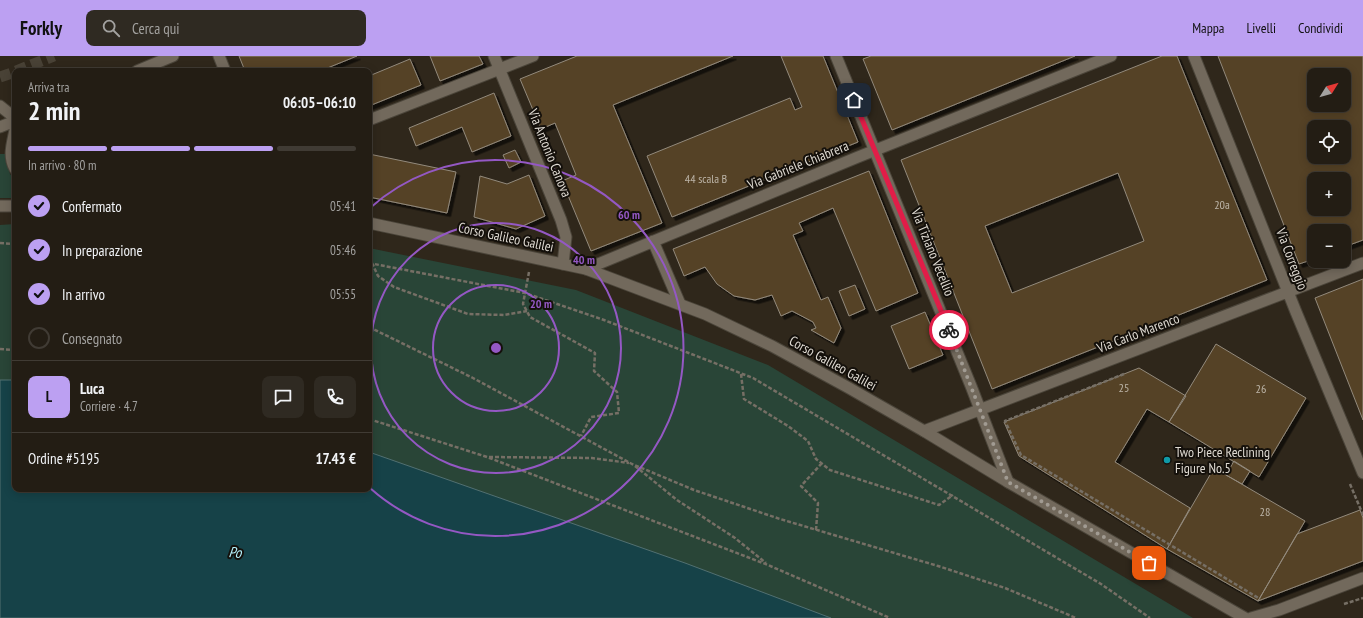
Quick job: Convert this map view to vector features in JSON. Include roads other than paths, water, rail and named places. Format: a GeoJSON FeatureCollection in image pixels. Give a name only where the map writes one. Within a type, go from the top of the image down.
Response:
{"type":"FeatureCollection","features":[{"type":"Feature","properties":{"kind":"street"},"geometry":{"type":"LineString","coordinates":[[144,68],[173,56]]}},
{"type":"Feature","properties":{"kind":"street"},"geometry":{"type":"LineString","coordinates":[[219,56],[224,68]]}},
{"type":"Feature","properties":{"kind":"street","name":"Via Antonio Canova"},"geometry":{"type":"LineString","coordinates":[[494,56],[561,220],[566,237],[563,264]]}},
{"type":"Feature","properties":{"kind":"street"},"geometry":{"type":"LineString","coordinates":[[372,119],[533,56]]}},
{"type":"Feature","properties":{"kind":"street","name":"Via Tiziano Vecellio"},"geometry":{"type":"LineString","coordinates":[[836,56],[981,410],[1008,482]]}},
{"type":"Feature","properties":{"kind":"street","name":"Via Gabriele Chiabrera"},"geometry":{"type":"LineString","coordinates":[[586,270],[875,150],[1111,56]]}},
{"type":"Feature","properties":{"kind":"street","name":"Via Correggio"},"geometry":{"type":"LineString","coordinates":[[1194,56],[1363,473]]}},
{"type":"Feature","properties":{"kind":"street"},"geometry":{"type":"LineString","coordinates":[[0,106],[12,117]]}},
{"type":"Feature","properties":{"kind":"street"},"geometry":{"type":"LineString","coordinates":[[0,127],[12,121]]}},
{"type":"Feature","properties":{"kind":"street"},"geometry":{"type":"LineString","coordinates":[[12,144],[10,154],[12,164]]}},
{"type":"Feature","properties":{"kind":"street"},"geometry":{"type":"LineString","coordinates":[[0,206],[12,206]]}},
{"type":"Feature","properties":{"kind":"street","name":"Corso Galileo Galilei"},"geometry":{"type":"LineString","coordinates":[[372,224],[586,270],[680,304],[772,346],[924,431],[1008,482],[1245,618]]}},
{"type":"Feature","properties":{"kind":"street"},"geometry":{"type":"LineString","coordinates":[[653,241],[680,304]]}},
{"type":"Feature","properties":{"kind":"street","name":"Via Carlo Marenco"},"geometry":{"type":"LineString","coordinates":[[924,431],[1363,263]]}},
{"type":"Feature","properties":{"kind":"street"},"geometry":{"type":"LineString","coordinates":[[1251,618],[1279,610],[1363,578]]}},
{"type":"Feature","properties":{"kind":"water","name":"Po"},"geometry":{"type":"Polygon","coordinates":[[[0,380],[12,380],[12,492],[372,492],[372,453],[685,563],[831,618],[0,618],[0,380]]]}},
{"type":"Feature","properties":{"kind":"tunnel"},"geometry":{"type":"LineString","coordinates":[[24,68],[54,56]]}},
{"type":"Feature","properties":{"kind":"tunnel"},"geometry":{"type":"LineString","coordinates":[[0,77],[12,73]]}},
{"type":"Feature","properties":{"kind":"place","name":"Two Piece Reclining Figure No.5"},"geometry":{"type":"Point","coordinates":[1167,460]}}]}
